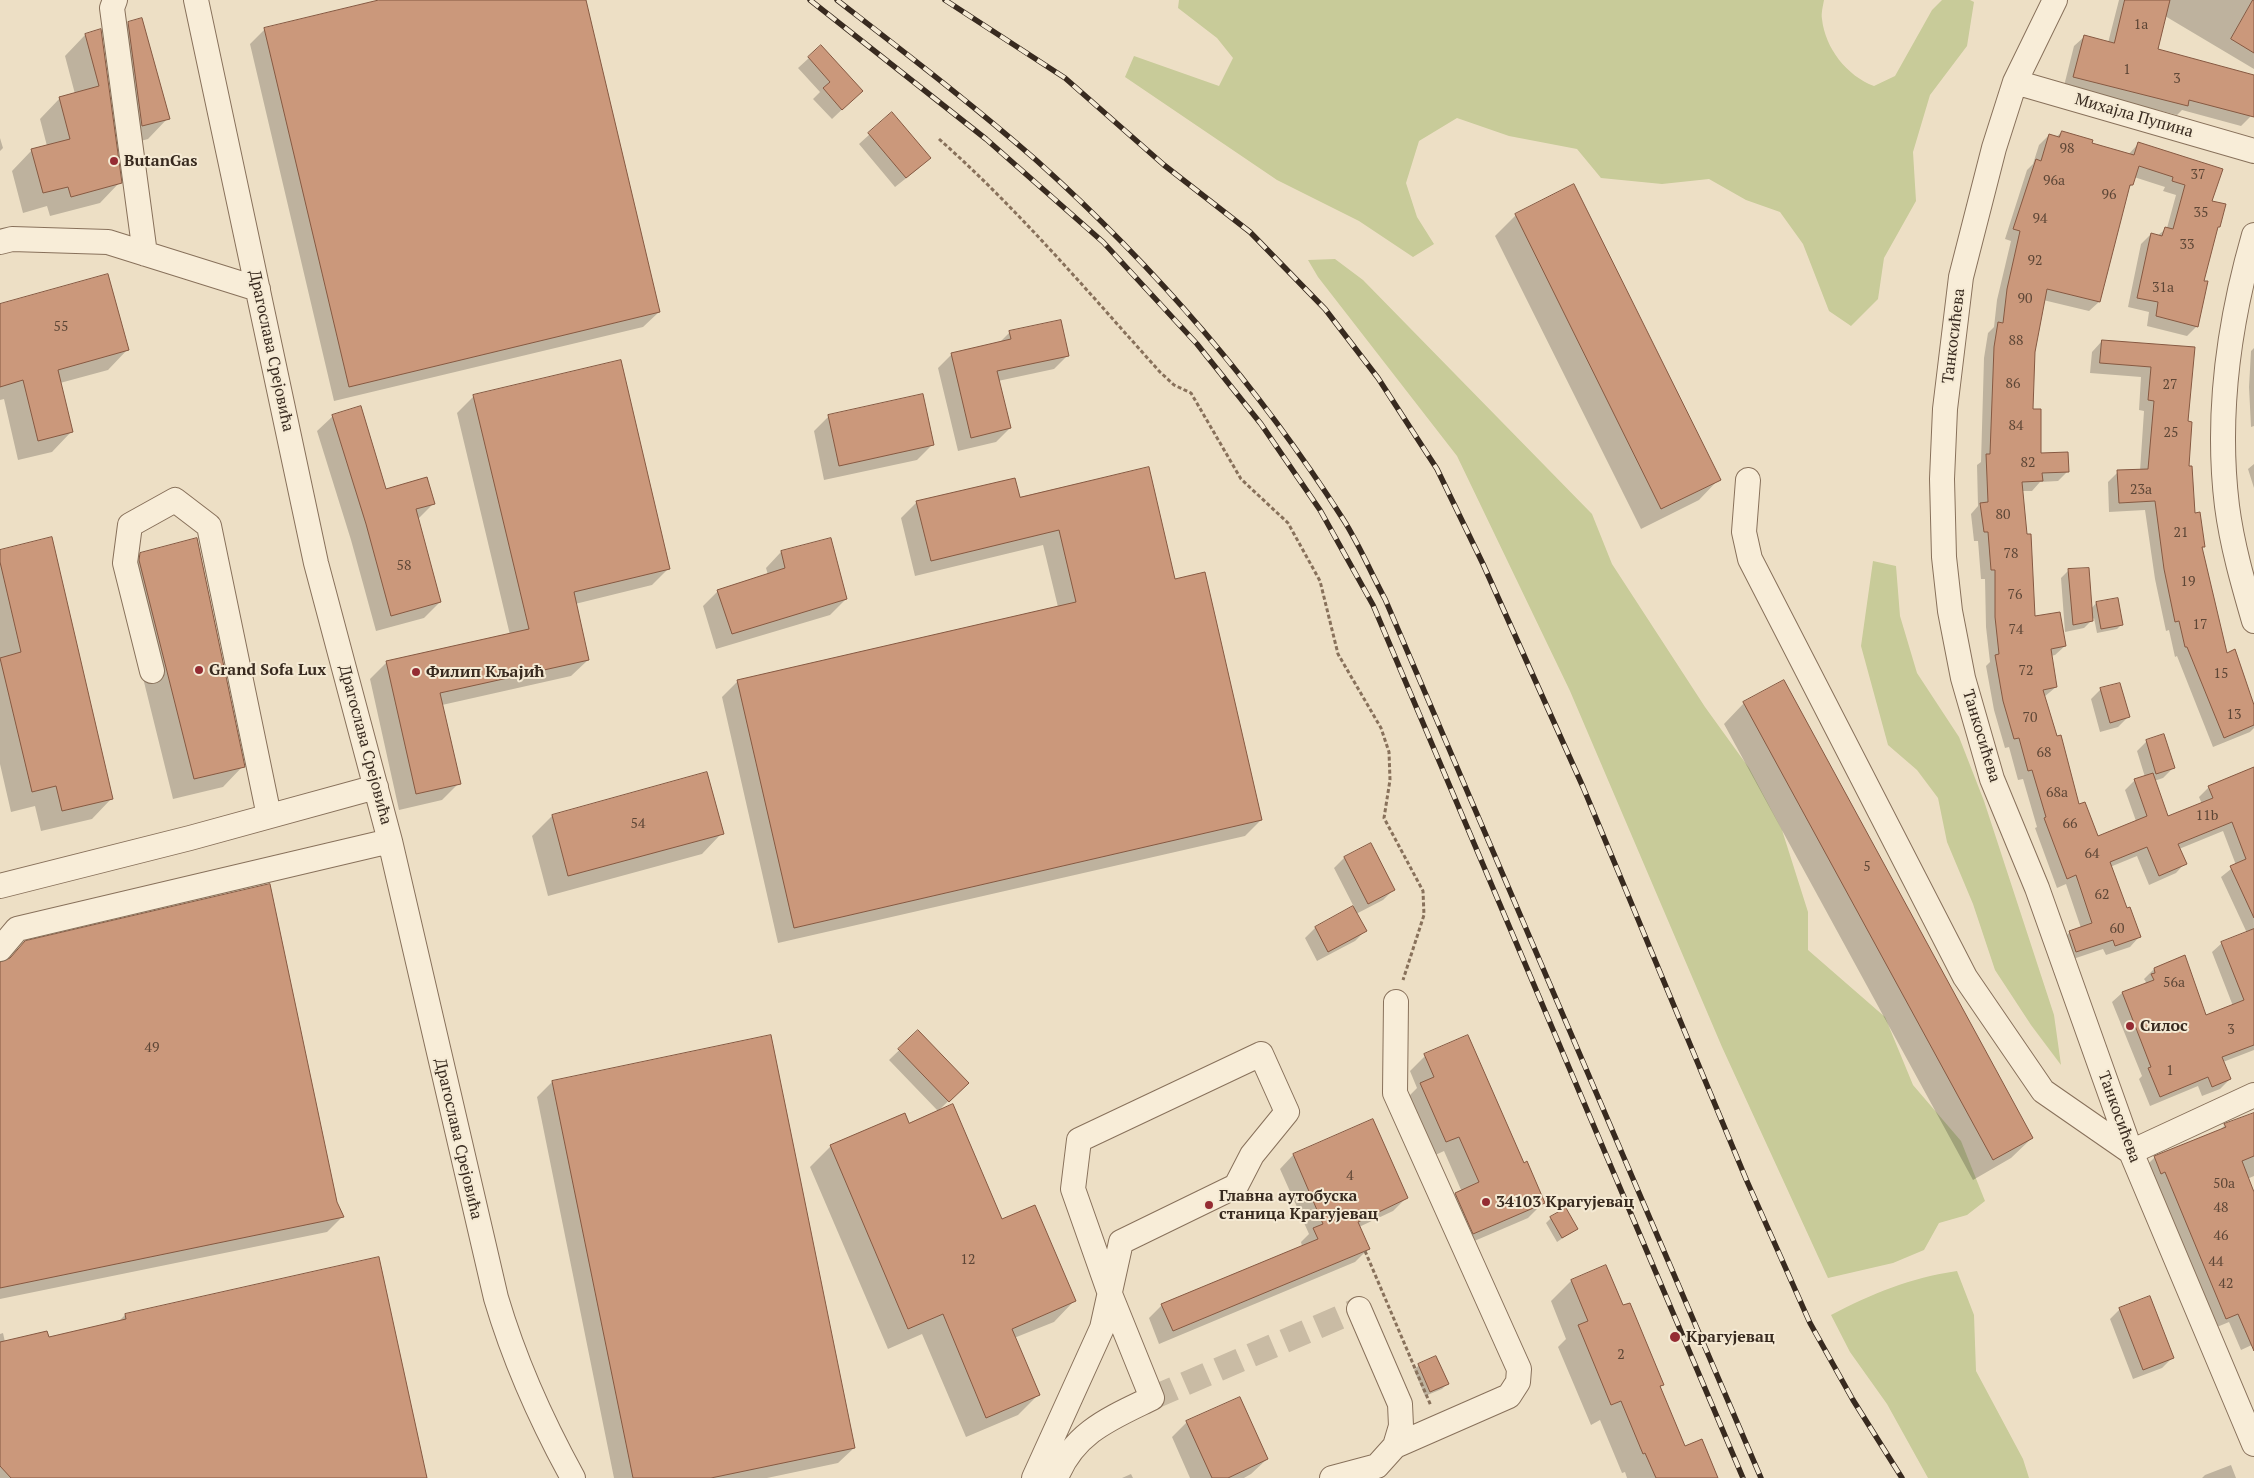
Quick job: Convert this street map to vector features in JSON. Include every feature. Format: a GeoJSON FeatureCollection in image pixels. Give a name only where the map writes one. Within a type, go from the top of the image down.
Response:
{"type":"FeatureCollection","features":[{"type":"Feature","properties":{"kind":"street"},"geometry":{"type":"LineString","coordinates":[[115,0],[112,8],[145,254]]}},
{"type":"Feature","properties":{"kind":"street","name":"Драгослава Срејовића"},"geometry":{"type":"LineString","coordinates":[[196,0],[316,563],[390,841],[496,1298],[506,1330],[533,1400],[573,1478]]}},
{"type":"Feature","properties":{"kind":"street","name":"Танкосићева"},"geometry":{"type":"LineString","coordinates":[[2055,0],[2014,82],[1994,148],[1961,277],[1945,409],[1942,479],[1944,557],[1950,611],[1963,678],[1992,779],[2037,888],[2131,1152],[2245,1393],[2254,1444]]}},
{"type":"Feature","properties":{"kind":"street","name":"Михајла Пупина"},"geometry":{"type":"LineString","coordinates":[[2014,82],[2254,151]]}},
{"type":"Feature","properties":{"kind":"street"},"geometry":{"type":"LineString","coordinates":[[2254,235],[2244,270],[2234,318],[2227,372],[2224,422],[2227,506],[2242,578],[2254,621]]}},
{"type":"Feature","properties":{"kind":"street"},"geometry":{"type":"LineString","coordinates":[[0,242],[12,239],[108,242],[258,289]]}},
{"type":"Feature","properties":{"kind":"street"},"geometry":{"type":"LineString","coordinates":[[1748,480],[1744,532],[1750,558],[1965,977],[2043,1091],[2131,1152],[2254,1094]]}},
{"type":"Feature","properties":{"kind":"street"},"geometry":{"type":"LineString","coordinates":[[152,671],[125,562],[130,525],[175,500],[209,526],[269,816]]}},
{"type":"Feature","properties":{"kind":"street"},"geometry":{"type":"LineString","coordinates":[[0,886],[376,787]]}},
{"type":"Feature","properties":{"kind":"street"},"geometry":{"type":"LineString","coordinates":[[0,949],[17,929],[390,841]]}},
{"type":"Feature","properties":{"kind":"street"},"geometry":{"type":"LineString","coordinates":[[1395,1446],[1509,1396],[1518,1382],[1519,1369],[1395,1093],[1396,1002]]}},
{"type":"Feature","properties":{"kind":"street"},"geometry":{"type":"LineString","coordinates":[[1034,1478],[1102,1328],[1110,1294],[1121,1242],[1236,1186],[1252,1156],[1287,1112],[1261,1054],[1079,1140],[1072,1189],[1110,1294],[1152,1398],[1099,1424],[1086,1434],[1061,1465],[1056,1478]]}},
{"type":"Feature","properties":{"kind":"street"},"geometry":{"type":"LineString","coordinates":[[1332,1478],[1379,1472],[1395,1446],[1401,1426],[1400,1404],[1359,1309]]}},
{"type":"Feature","properties":{"kind":"path"},"geometry":{"type":"LineString","coordinates":[[939,139],[966,163],[1046,246],[1160,372],[1174,385],[1191,393],[1241,479],[1288,523],[1320,581],[1338,654],[1381,728],[1389,752],[1390,780],[1384,818],[1422,891],[1424,915],[1396,1002]]}},
{"type":"Feature","properties":{"kind":"path"},"geometry":{"type":"LineString","coordinates":[[1365,1251],[1440,1427]]}},
{"type":"Feature","properties":{"kind":"green space"},"geometry":{"type":"Polygon","coordinates":[[[1179,0],[1824,0],[1822,19],[1824,30],[1833,50],[1846,68],[1874,86],[1895,76],[1932,10],[1942,0],[1970,0],[1974,2],[1967,46],[1930,95],[1913,152],[1916,201],[1884,258],[1878,299],[1851,326],[1829,311],[1803,244],[1780,212],[1746,200],[1709,179],[1662,184],[1601,178],[1577,149],[1509,136],[1457,118],[1419,141],[1406,183],[1417,217],[1434,244],[1413,257],[1359,221],[1277,180],[1125,77],[1134,56],[1219,86],[1233,58],[1217,38],[1178,8],[1179,0]]]}},
{"type":"Feature","properties":{"kind":"green space"},"geometry":{"type":"Polygon","coordinates":[[[1335,259],[1363,280],[1592,514],[1612,564],[1705,707],[1749,768],[1782,830],[1808,912],[1808,950],[1885,1017],[1913,1085],[1961,1141],[1985,1201],[1967,1215],[1939,1223],[1924,1250],[1893,1263],[1828,1278],[1722,1047],[1570,691],[1457,456],[1318,277],[1308,260],[1335,259]]]}},
{"type":"Feature","properties":{"kind":"green space"},"geometry":{"type":"Polygon","coordinates":[[[1873,561],[1896,566],[1900,616],[1917,673],[1959,737],[1984,801],[2054,1015],[2061,1065],[2031,1025],[1995,970],[1973,904],[1947,842],[1938,798],[1917,770],[1888,745],[1861,646],[1873,561]]]}},
{"type":"Feature","properties":{"kind":"green space"},"geometry":{"type":"Polygon","coordinates":[[[1957,1271],[1974,1315],[1976,1371],[2023,1459],[2029,1478],[1928,1478],[1887,1404],[1850,1352],[1831,1315],[1892,1287],[1957,1271]]]}},
{"type":"Feature","properties":{"kind":"building"},"geometry":{"type":"Polygon","coordinates":[[[379,0],[586,0],[660,312],[349,387],[264,28],[379,0]]]}},
{"type":"Feature","properties":{"kind":"building"},"geometry":{"type":"Polygon","coordinates":[[[2125,0],[2170,0],[2158,49],[2254,75],[2254,117],[2189,100],[2188,106],[2073,77],[2084,35],[2114,43],[2125,0]]]}},
{"type":"Feature","properties":{"kind":"building"},"geometry":{"type":"Polygon","coordinates":[[[2254,0],[2254,53],[2231,39],[2254,0]]]}},
{"type":"Feature","properties":{"kind":"building"},"geometry":{"type":"Polygon","coordinates":[[[142,18],[170,119],[142,126],[128,22],[142,18]]]}},
{"type":"Feature","properties":{"kind":"building"},"geometry":{"type":"Polygon","coordinates":[[[101,29],[122,183],[71,197],[68,187],[43,193],[31,149],[70,139],[59,97],[99,86],[85,34],[101,29]]]}},
{"type":"Feature","properties":{"kind":"building"},"geometry":{"type":"Polygon","coordinates":[[[821,45],[863,91],[842,110],[823,88],[830,82],[808,57],[821,45]]]}},
{"type":"Feature","properties":{"kind":"building"},"geometry":{"type":"Polygon","coordinates":[[[892,112],[931,158],[906,178],[868,133],[892,112]]]}},
{"type":"Feature","properties":{"kind":"building"},"geometry":{"type":"Polygon","coordinates":[[[2062,131],[2093,140],[2092,143],[2134,155],[2138,142],[2223,169],[2212,201],[2226,204],[2204,281],[2208,281],[2198,327],[2156,316],[2158,302],[2137,298],[2151,233],[2162,236],[2165,227],[2173,229],[2185,185],[2172,181],[2173,177],[2139,166],[2133,185],[2130,185],[2100,302],[2047,289],[2035,352],[2033,409],[2041,409],[2041,453],[2068,452],[2069,472],[2042,473],[2043,481],[2022,482],[2027,534],[2031,534],[2035,616],[2060,612],[2066,646],[2051,649],[2057,687],[2043,690],[2057,736],[2061,735],[2079,804],[2085,802],[2098,836],[2147,816],[2134,779],[2153,773],[2168,816],[2213,798],[2208,786],[2254,767],[2254,918],[2230,866],[2246,859],[2232,822],[2178,844],[2187,864],[2159,876],[2147,847],[2110,862],[2127,908],[2130,907],[2141,937],[2115,946],[2113,940],[2076,952],[2069,931],[2092,923],[2076,875],[2067,879],[2044,818],[2046,817],[2032,770],[2028,771],[2019,738],[2014,739],[2003,701],[1995,655],[1999,654],[1995,617],[1995,570],[1991,570],[1988,532],[1984,532],[1980,503],[1988,502],[1986,454],[1990,454],[1994,347],[1998,322],[2003,323],[2007,289],[2020,231],[2013,229],[2036,159],[2041,161],[2049,134],[2059,137],[2062,131]]]}},
{"type":"Feature","properties":{"kind":"building"},"geometry":{"type":"Polygon","coordinates":[[[1574,184],[1721,480],[1661,509],[1515,214],[1574,184]]]}},
{"type":"Feature","properties":{"kind":"building"},"geometry":{"type":"Polygon","coordinates":[[[108,274],[129,350],[58,370],[73,432],[38,441],[23,380],[0,387],[0,304],[108,274]]]}},
{"type":"Feature","properties":{"kind":"building"},"geometry":{"type":"Polygon","coordinates":[[[1061,320],[1069,356],[997,371],[1011,428],[971,438],[951,353],[1011,339],[1009,331],[1061,320]]]}},
{"type":"Feature","properties":{"kind":"building"},"geometry":{"type":"Polygon","coordinates":[[[2102,340],[2195,347],[2188,421],[2192,422],[2189,466],[2192,466],[2195,513],[2200,512],[2205,547],[2202,547],[2227,653],[2235,649],[2254,705],[2254,725],[2224,738],[2187,647],[2185,647],[2179,621],[2175,622],[2164,569],[2155,501],[2119,503],[2117,470],[2148,469],[2154,401],[2148,400],[2151,367],[2100,363],[2102,340]]]}},
{"type":"Feature","properties":{"kind":"building"},"geometry":{"type":"Polygon","coordinates":[[[621,360],[670,569],[574,592],[589,660],[440,693],[461,784],[416,794],[386,661],[529,629],[473,395],[621,360]]]}},
{"type":"Feature","properties":{"kind":"building"},"geometry":{"type":"Polygon","coordinates":[[[923,394],[934,445],[839,466],[828,415],[923,394]]]}},
{"type":"Feature","properties":{"kind":"building"},"geometry":{"type":"Polygon","coordinates":[[[361,406],[386,489],[427,477],[435,504],[416,509],[441,602],[391,616],[366,524],[332,415],[361,406]]]}},
{"type":"Feature","properties":{"kind":"building"},"geometry":{"type":"Polygon","coordinates":[[[1149,467],[1175,579],[1205,572],[1262,820],[794,928],[737,680],[1076,602],[1059,530],[931,561],[916,501],[1015,478],[1020,497],[1149,467]]]}},
{"type":"Feature","properties":{"kind":"building"},"geometry":{"type":"Polygon","coordinates":[[[52,537],[113,799],[62,811],[56,786],[32,792],[0,658],[21,652],[0,562],[0,550],[52,537]]]}},
{"type":"Feature","properties":{"kind":"building"},"geometry":{"type":"Polygon","coordinates":[[[197,538],[245,767],[194,779],[139,560],[140,553],[197,538]]]}},
{"type":"Feature","properties":{"kind":"building"},"geometry":{"type":"Polygon","coordinates":[[[831,538],[847,599],[732,634],[717,590],[785,568],[781,551],[831,538]]]}},
{"type":"Feature","properties":{"kind":"building"},"geometry":{"type":"Polygon","coordinates":[[[2089,568],[2093,621],[2073,625],[2068,569],[2089,568]]]}},
{"type":"Feature","properties":{"kind":"building"},"geometry":{"type":"Polygon","coordinates":[[[2118,598],[2123,625],[2101,629],[2096,602],[2118,598]]]}},
{"type":"Feature","properties":{"kind":"building"},"geometry":{"type":"Polygon","coordinates":[[[1784,680],[2033,1138],[1993,1160],[1743,702],[1784,680]]]}},
{"type":"Feature","properties":{"kind":"building"},"geometry":{"type":"Polygon","coordinates":[[[2120,683],[2130,717],[2110,723],[2100,688],[2120,683]]]}},
{"type":"Feature","properties":{"kind":"building"},"geometry":{"type":"Polygon","coordinates":[[[2164,734],[2175,768],[2156,774],[2146,740],[2164,734]]]}},
{"type":"Feature","properties":{"kind":"building"},"geometry":{"type":"Polygon","coordinates":[[[707,772],[724,834],[568,876],[552,815],[707,772]]]}},
{"type":"Feature","properties":{"kind":"building"},"geometry":{"type":"Polygon","coordinates":[[[1371,843],[1395,890],[1368,904],[1344,857],[1371,843]]]}},
{"type":"Feature","properties":{"kind":"building"},"geometry":{"type":"Polygon","coordinates":[[[270,884],[337,1202],[344,1217],[0,1288],[0,962],[10,958],[25,941],[270,884]]]}},
{"type":"Feature","properties":{"kind":"building"},"geometry":{"type":"Polygon","coordinates":[[[1353,906],[1367,931],[1328,952],[1315,927],[1353,906]]]}},
{"type":"Feature","properties":{"kind":"building"},"geometry":{"type":"Polygon","coordinates":[[[2254,929],[2254,1045],[2222,1057],[2231,1079],[2212,1087],[2208,1077],[2160,1097],[2148,1068],[2151,1067],[2122,992],[2154,980],[2151,974],[2155,973],[2154,968],[2185,955],[2206,1015],[2244,1000],[2221,942],[2254,929]]]}},
{"type":"Feature","properties":{"kind":"building"},"geometry":{"type":"Polygon","coordinates":[[[918,1030],[969,1083],[949,1102],[898,1049],[918,1030]]]}},
{"type":"Feature","properties":{"kind":"building"},"geometry":{"type":"Polygon","coordinates":[[[771,1035],[855,1448],[711,1478],[633,1478],[552,1081],[771,1035]]]}},
{"type":"Feature","properties":{"kind":"building"},"geometry":{"type":"Polygon","coordinates":[[[1468,1035],[1524,1163],[1527,1161],[1545,1203],[1473,1234],[1455,1193],[1479,1182],[1459,1137],[1446,1142],[1420,1083],[1434,1077],[1424,1054],[1468,1035]]]}},
{"type":"Feature","properties":{"kind":"building"},"geometry":{"type":"Polygon","coordinates":[[[953,1104],[1002,1219],[1035,1205],[1076,1301],[1012,1329],[1040,1395],[986,1418],[943,1314],[908,1329],[830,1145],[905,1113],[909,1123],[953,1104]]]}},
{"type":"Feature","properties":{"kind":"building"},"geometry":{"type":"Polygon","coordinates":[[[2254,1113],[2254,1156],[2242,1161],[2254,1192],[2254,1351],[2238,1314],[2226,1319],[2165,1172],[2161,1174],[2154,1156],[2226,1127],[2224,1124],[2254,1113]]]}},
{"type":"Feature","properties":{"kind":"building"},"geometry":{"type":"Polygon","coordinates":[[[1373,1119],[1408,1198],[1358,1222],[1370,1249],[1173,1331],[1161,1304],[1318,1239],[1313,1228],[1323,1224],[1293,1154],[1373,1119]]]}},
{"type":"Feature","properties":{"kind":"building"},"geometry":{"type":"Polygon","coordinates":[[[1566,1208],[1578,1229],[1562,1238],[1550,1217],[1566,1208]]]}},
{"type":"Feature","properties":{"kind":"building"},"geometry":{"type":"Polygon","coordinates":[[[379,1257],[427,1478],[11,1478],[0,1466],[0,1342],[47,1331],[49,1337],[126,1319],[125,1314],[379,1257]]]}},
{"type":"Feature","properties":{"kind":"building","name":"Крагујевац"},"geometry":{"type":"Polygon","coordinates":[[[1606,1265],[1623,1305],[1630,1303],[1664,1385],[1660,1386],[1685,1446],[1702,1439],[1718,1478],[1656,1478],[1645,1453],[1643,1454],[1621,1401],[1611,1405],[1578,1325],[1588,1321],[1571,1280],[1606,1265]]]}},
{"type":"Feature","properties":{"kind":"building"},"geometry":{"type":"Polygon","coordinates":[[[2150,1296],[2174,1358],[2143,1370],[2119,1308],[2150,1296]]]}},
{"type":"Feature","properties":{"kind":"building"},"geometry":{"type":"Polygon","coordinates":[[[1436,1356],[1449,1384],[1430,1392],[1418,1364],[1436,1356]]]}},
{"type":"Feature","properties":{"kind":"building"},"geometry":{"type":"Polygon","coordinates":[[[1240,1397],[1268,1459],[1228,1478],[1212,1478],[1186,1421],[1240,1397]]]}},
{"type":"Feature","properties":{"kind":"tunnel"},"geometry":{"type":"LineString","coordinates":[[1152,1398],[1359,1309]]}},
{"type":"Feature","properties":{"kind":"railway"},"geometry":{"type":"LineString","coordinates":[[810,0],[986,139],[1103,242],[1197,344],[1261,424],[1320,510],[1373,605],[1743,1478]]}},
{"type":"Feature","properties":{"kind":"railway"},"geometry":{"type":"LineString","coordinates":[[837,0],[938,78],[1012,139],[1079,200],[1121,242],[1202,329],[1239,375],[1276,422],[1343,519],[1360,548],[1385,599],[1761,1478]]}},
{"type":"Feature","properties":{"kind":"railway"},"geometry":{"type":"LineString","coordinates":[[945,0],[1065,78],[1164,165],[1250,232],[1325,309],[1378,378],[1437,469],[1483,564],[1583,787],[1746,1179],[1810,1323],[1853,1400],[1902,1478]]}},
{"type":"Feature","properties":{"kind":"place","name":"ButanGas"},"geometry":{"type":"Point","coordinates":[114,161]}},
{"type":"Feature","properties":{"kind":"place","name":"Grand Sofa Lux"},"geometry":{"type":"Point","coordinates":[199,670]}},
{"type":"Feature","properties":{"kind":"place","name":"Филип Кљајић"},"geometry":{"type":"Point","coordinates":[416,672]}},
{"type":"Feature","properties":{"kind":"place","name":"Силос"},"geometry":{"type":"Point","coordinates":[2130,1026]}},
{"type":"Feature","properties":{"kind":"place","name":"34103 Крагујевац"},"geometry":{"type":"Point","coordinates":[1486,1202]}},
{"type":"Feature","properties":{"kind":"place","name":"Главна аутобуска станица Крагујевац"},"geometry":{"type":"Point","coordinates":[1209,1205]}},
{"type":"Feature","properties":{"kind":"place","name":"Крагујевац"},"geometry":{"type":"Point","coordinates":[1675,1337]}}]}
